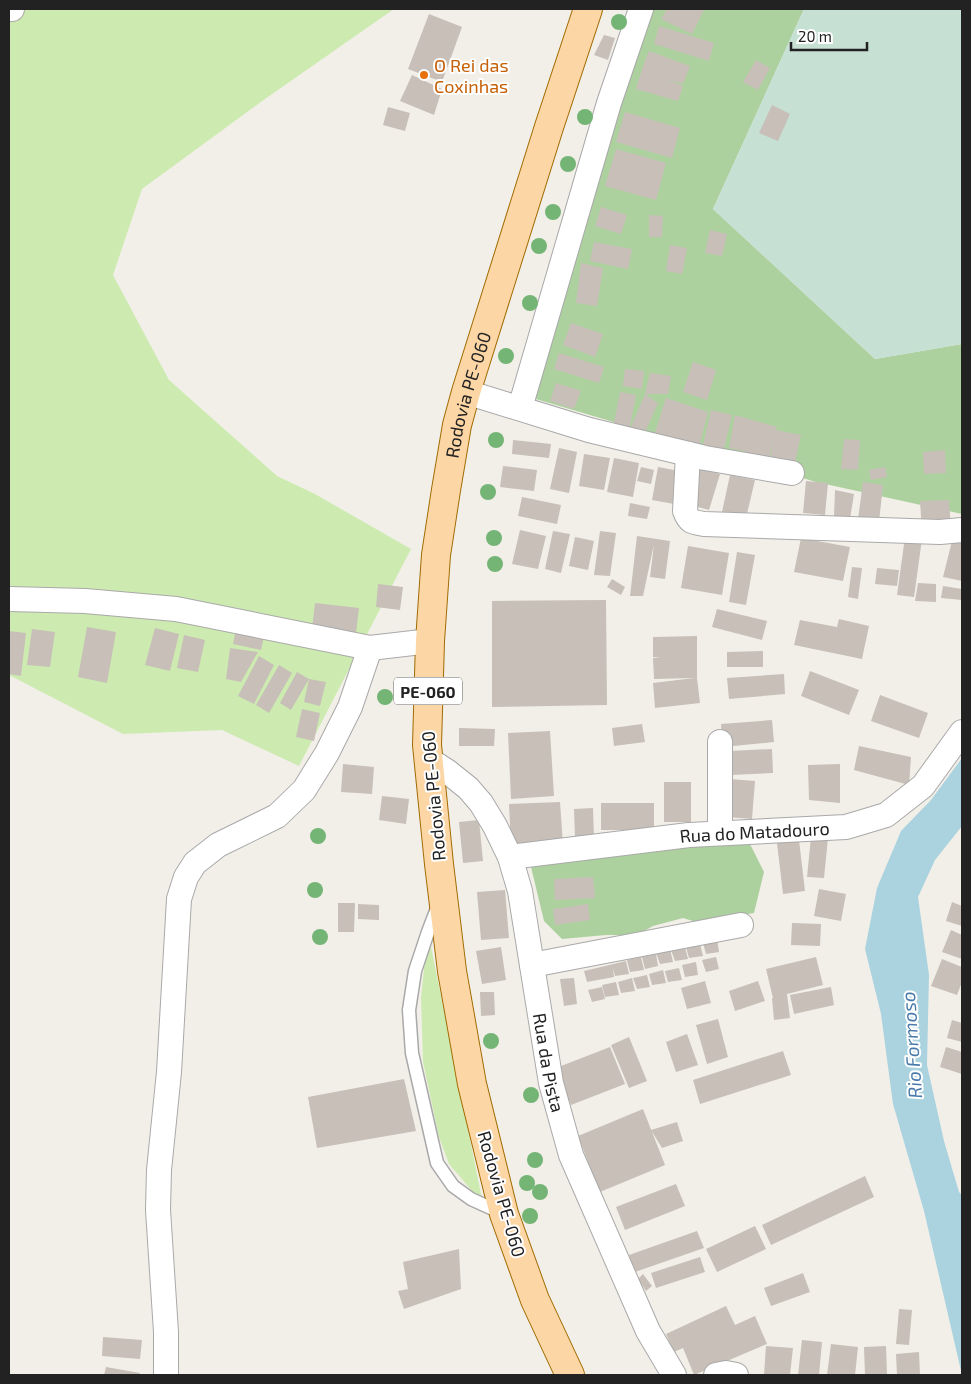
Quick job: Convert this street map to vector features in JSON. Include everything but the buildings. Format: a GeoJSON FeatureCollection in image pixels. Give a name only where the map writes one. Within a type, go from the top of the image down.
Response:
{"type":"FeatureCollection","features":[{"type":"Feature","properties":{"kind":"main road","name":"Rodovia PE-060"},"geometry":{"type":"LineString","coordinates":[[570,1375],[535,1300],[504,1214],[472,1084],[452,971],[427,745],[430,641],[436,554],[457,425],[549,127],[588,9]]}},
{"type":"Feature","properties":{"kind":"street"},"geometry":{"type":"LineString","coordinates":[[520,408],[609,103],[641,9]]}},
{"type":"Feature","properties":{"kind":"street"},"geometry":{"type":"LineString","coordinates":[[466,392],[589,430],[688,454],[792,473]]}},
{"type":"Feature","properties":{"kind":"street"},"geometry":{"type":"LineString","coordinates":[[688,454],[686,511],[688,518],[692,522],[704,524],[940,532],[962,530]]}},
{"type":"Feature","properties":{"kind":"street"},"geometry":{"type":"LineString","coordinates":[[9,599],[86,601],[176,608],[370,648],[430,641]]}},
{"type":"Feature","properties":{"kind":"street"},"geometry":{"type":"LineString","coordinates":[[166,1375],[166,1332],[158,1210],[159,1170],[169,1072],[176,942],[180,899],[186,877],[195,862],[218,845],[277,816],[304,790],[327,753],[350,707],[370,648]]}},
{"type":"Feature","properties":{"kind":"street","name":"Rua do Matadouro"},"geometry":{"type":"LineString","coordinates":[[510,857],[688,835],[846,827],[886,814],[923,786],[962,732]]}},
{"type":"Feature","properties":{"kind":"street"},"geometry":{"type":"LineString","coordinates":[[720,742],[720,833]]}},
{"type":"Feature","properties":{"kind":"street","name":"Rua da Pista"},"geometry":{"type":"LineString","coordinates":[[428,759],[468,788],[481,803],[510,857],[520,891],[552,1083],[571,1155],[648,1330],[674,1375]]}},
{"type":"Feature","properties":{"kind":"street"},"geometry":{"type":"LineString","coordinates":[[532,965],[741,925]]}},
{"type":"Feature","properties":{"kind":"street"},"geometry":{"type":"LineString","coordinates":[[716,1375],[726,1373],[736,1375]]}},
{"type":"Feature","properties":{"kind":"lane"},"geometry":{"type":"LineString","coordinates":[[442,894],[416,971],[410,1010],[412,1053],[437,1163],[453,1186],[471,1199],[504,1214]]}},
{"type":"Feature","properties":{"kind":"green space"},"geometry":{"type":"Polygon","coordinates":[[[9,9],[394,9],[265,99],[142,189],[113,275],[169,380],[277,476],[315,494],[411,549],[299,766],[222,730],[123,734],[9,675],[9,9]]]}},
{"type":"Feature","properties":{"kind":"green space"},"geometry":{"type":"Polygon","coordinates":[[[629,9],[804,9],[713,209],[875,359],[962,344],[962,514],[816,482],[512,392],[629,9]]]}},
{"type":"Feature","properties":{"kind":"green space"},"geometry":{"type":"Polygon","coordinates":[[[804,9],[962,9],[962,344],[875,359],[713,209],[804,9]]]}},
{"type":"Feature","properties":{"kind":"green space"},"geometry":{"type":"Polygon","coordinates":[[[748,840],[764,872],[754,913],[696,922],[683,918],[653,926],[637,935],[606,935],[562,939],[544,921],[531,867],[748,840]]]}},
{"type":"Feature","properties":{"kind":"green space"},"geometry":{"type":"Polygon","coordinates":[[[428,932],[483,1204],[449,1164],[439,1137],[423,1062],[421,997],[428,932]]]}},
{"type":"Feature","properties":{"kind":"water","name":"Rio Formoso"},"geometry":{"type":"Polygon","coordinates":[[[962,758],[962,826],[935,860],[918,897],[929,975],[927,1065],[944,1141],[959,1192],[962,1195],[962,1375],[924,1211],[893,1104],[881,1014],[865,949],[877,888],[901,831],[931,800],[962,758]]]}},
{"type":"Feature","properties":{"kind":"place","name":"O Rei das Coxinhas"},"geometry":{"type":"Point","coordinates":[424,75]}}]}
